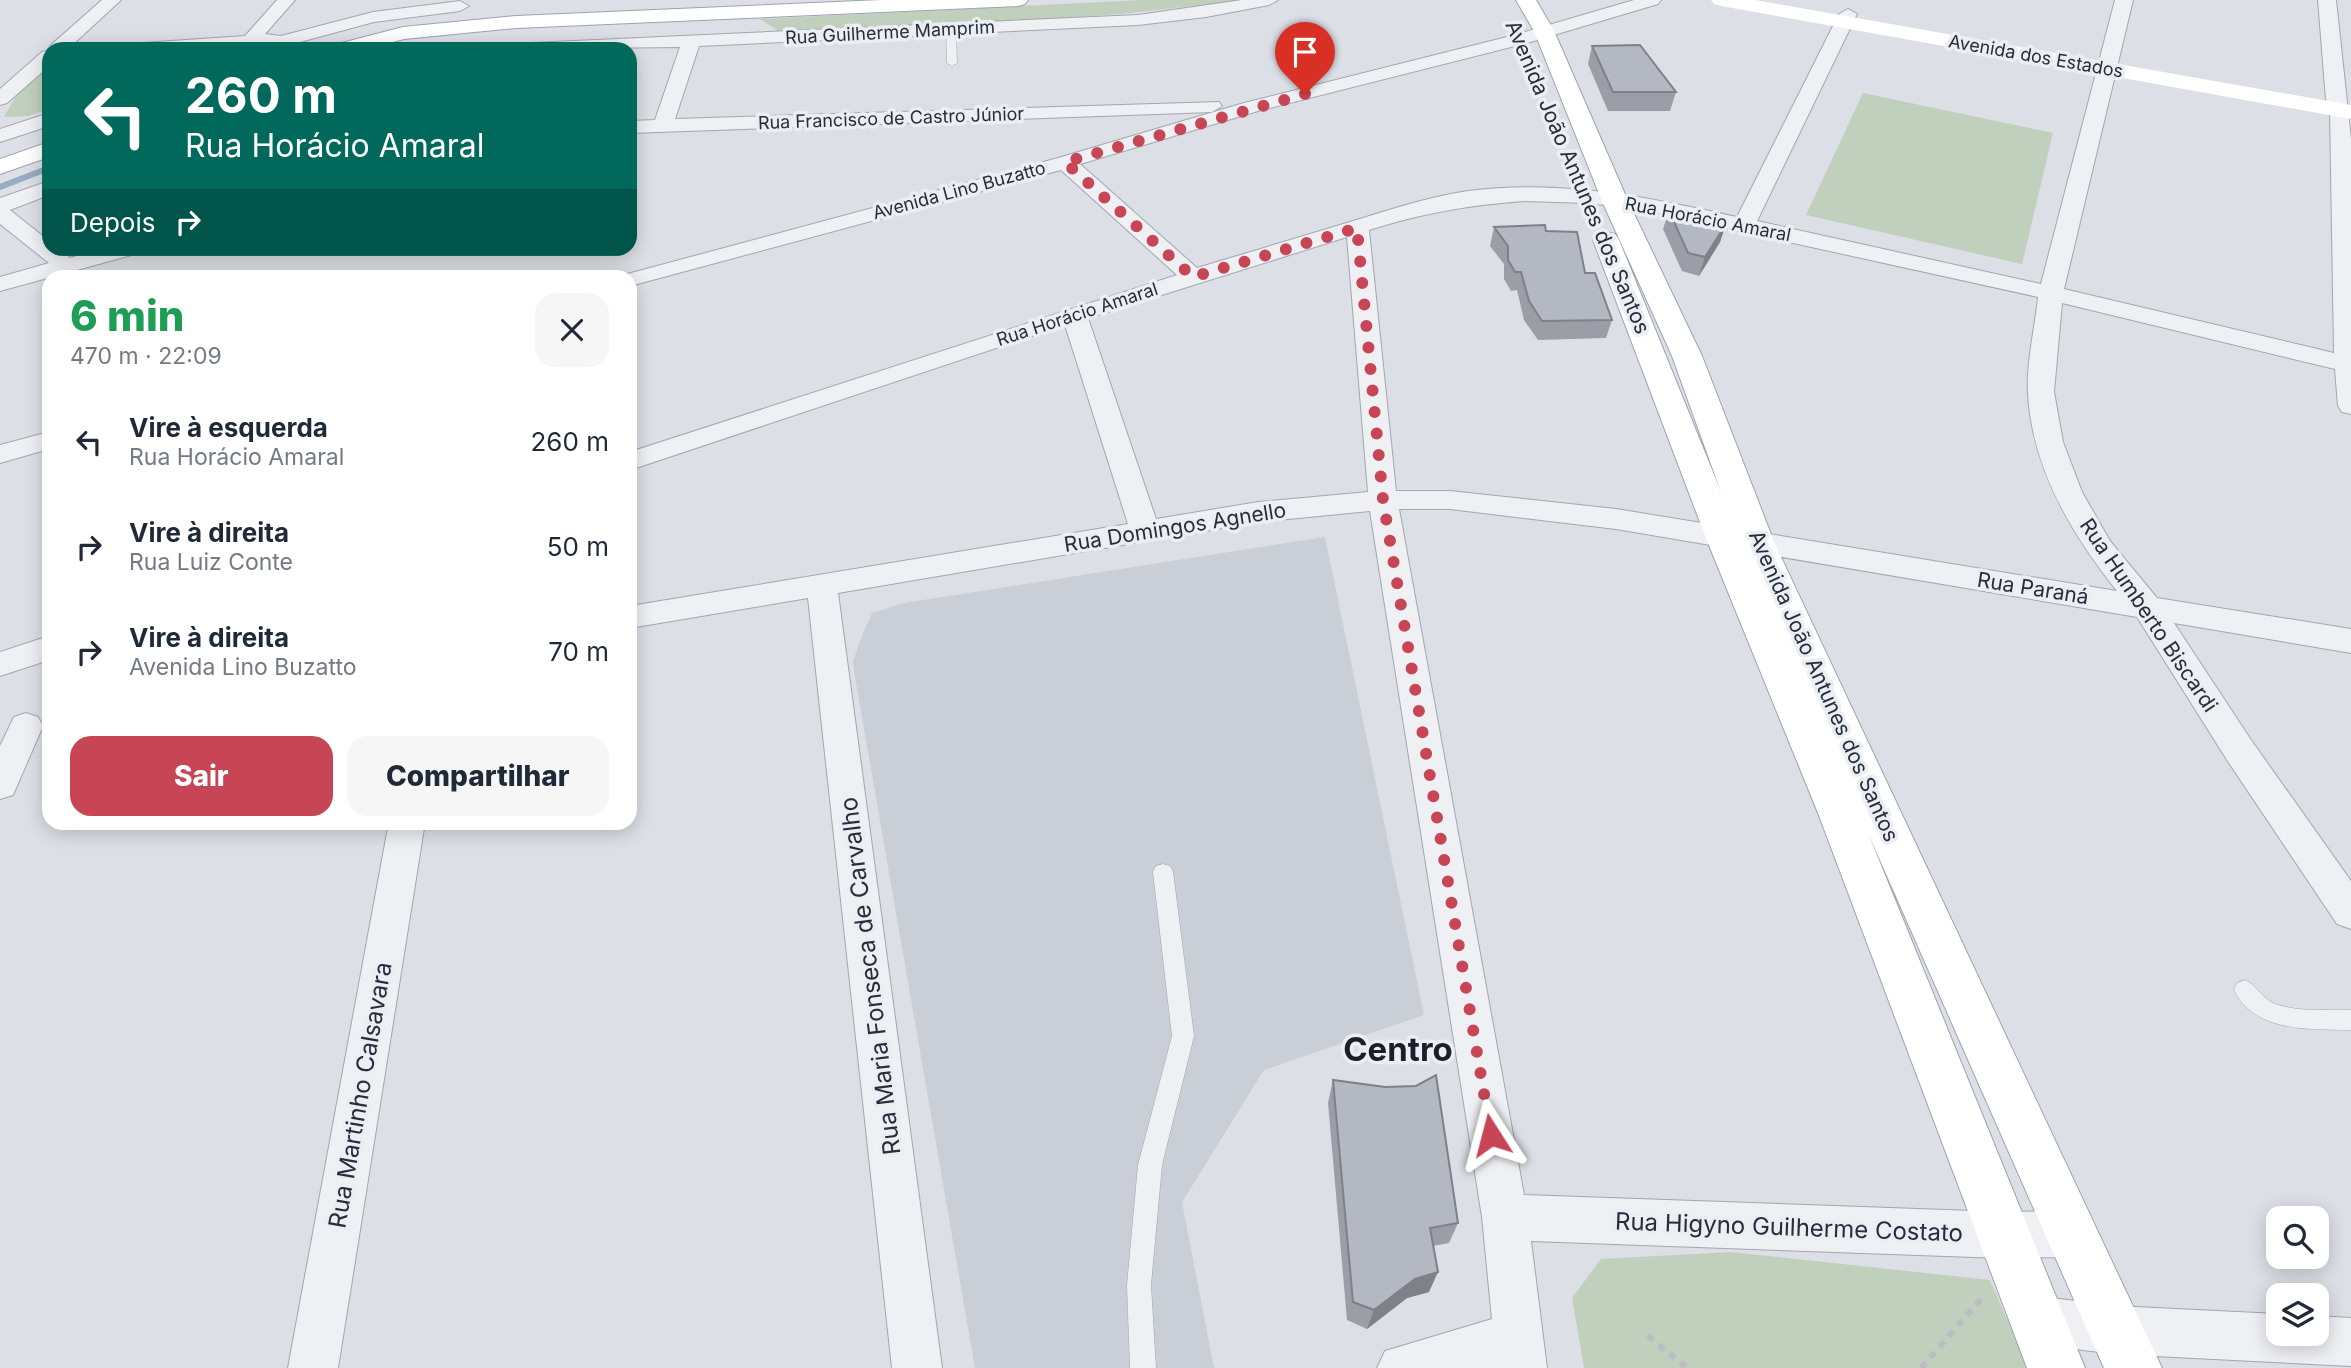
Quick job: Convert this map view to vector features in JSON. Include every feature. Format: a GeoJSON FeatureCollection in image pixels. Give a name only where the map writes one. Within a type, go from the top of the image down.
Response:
{"type":"FeatureCollection","features":[{"type":"Feature","properties":{"kind":"main road"},"geometry":{"type":"LineString","coordinates":[[368,42],[403,33],[452,27],[649,15],[1018,0]]}},
{"type":"Feature","properties":{"kind":"main road","name":"Avenida João Antunes dos Santos"},"geometry":{"type":"LineString","coordinates":[[1503,0],[1530,24],[1602,199],[1687,356],[1740,540],[1839,813],[2007,1249],[2056,1368]]}},
{"type":"Feature","properties":{"kind":"main road","name":"Avenida dos Estados"},"geometry":{"type":"LineString","coordinates":[[1721,0],[1847,18],[2345,106]]}},
{"type":"Feature","properties":{"kind":"main road","name":"Avenida dos Estados"},"geometry":{"type":"LineString","coordinates":[[1766,0],[1847,18]]}},
{"type":"Feature","properties":{"kind":"main road"},"geometry":{"type":"LineString","coordinates":[[0,167],[42,152]]}},
{"type":"Feature","properties":{"kind":"main road","name":"Avenida João Antunes dos Santos"},"geometry":{"type":"LineString","coordinates":[[1740,540],[2073,1234],[2124,1349]]}},
{"type":"Feature","properties":{"kind":"street"},"geometry":{"type":"LineString","coordinates":[[65,42],[112,0]]}},
{"type":"Feature","properties":{"kind":"street"},"geometry":{"type":"LineString","coordinates":[[254,42],[286,0]]}},
{"type":"Feature","properties":{"kind":"street","name":"Rua Guilherme Mamprim"},"geometry":{"type":"LineString","coordinates":[[637,42],[1138,20],[1206,12],[1269,0]]}},
{"type":"Feature","properties":{"kind":"street","name":"Avenida Lino Buzatto"},"geometry":{"type":"LineString","coordinates":[[637,277],[1065,162],[1530,24],[1653,0]]}},
{"type":"Feature","properties":{"kind":"street","name":"Rua Humberto Biscardi"},"geometry":{"type":"LineString","coordinates":[[2124,0],[2051,293],[2041,392],[2049,442],[2068,492],[2098,547],[2147,607],[2239,750],[2351,912]]}},
{"type":"Feature","properties":{"kind":"street"},"geometry":{"type":"LineString","coordinates":[[2327,0],[2345,106],[2351,406]]}},
{"type":"Feature","properties":{"kind":"street"},"geometry":{"type":"LineString","coordinates":[[265,42],[373,17],[462,3]]}},
{"type":"Feature","properties":{"kind":"street"},"geometry":{"type":"LineString","coordinates":[[452,27],[462,3]]}},
{"type":"Feature","properties":{"kind":"street"},"geometry":{"type":"LineString","coordinates":[[1744,225],[1847,18]]}},
{"type":"Feature","properties":{"kind":"street"},"geometry":{"type":"LineString","coordinates":[[663,125],[691,41]]}},
{"type":"Feature","properties":{"kind":"street"},"geometry":{"type":"LineString","coordinates":[[0,99],[42,62]]}},
{"type":"Feature","properties":{"kind":"street","name":"Rua Francisco de Castro Júnior"},"geometry":{"type":"LineString","coordinates":[[637,127],[1201,106],[1251,107]]}},
{"type":"Feature","properties":{"kind":"street","name":"Rua Francisco de Castro Júnior"},"geometry":{"type":"LineString","coordinates":[[1152,109],[1195,124]]}},
{"type":"Feature","properties":{"kind":"street"},"geometry":{"type":"LineString","coordinates":[[0,125],[42,120]]}},
{"type":"Feature","properties":{"kind":"street"},"geometry":{"type":"LineString","coordinates":[[0,136],[42,121]]}},
{"type":"Feature","properties":{"kind":"street"},"geometry":{"type":"LineString","coordinates":[[1065,162],[1193,277]]}},
{"type":"Feature","properties":{"kind":"street"},"geometry":{"type":"LineString","coordinates":[[0,206],[42,190]]}},
{"type":"Feature","properties":{"kind":"street","name":"Rua Horácio Amaral"},"geometry":{"type":"LineString","coordinates":[[637,459],[1074,314],[1412,210],[1468,198],[1525,194],[1639,202],[2051,293],[2349,364]]}},
{"type":"Feature","properties":{"kind":"street"},"geometry":{"type":"LineString","coordinates":[[0,213],[42,247]]}},
{"type":"Feature","properties":{"kind":"street"},"geometry":{"type":"LineString","coordinates":[[1357,228],[1383,500],[1505,1217],[1520,1352],[1402,1368]]}},
{"type":"Feature","properties":{"kind":"street"},"geometry":{"type":"LineString","coordinates":[[54,256],[65,265]]}},
{"type":"Feature","properties":{"kind":"street"},"geometry":{"type":"LineString","coordinates":[[48,270],[100,256]]}},
{"type":"Feature","properties":{"kind":"street"},"geometry":{"type":"LineString","coordinates":[[0,284],[42,272]]}},
{"type":"Feature","properties":{"kind":"street"},"geometry":{"type":"LineString","coordinates":[[1074,314],[1145,531]]}},
{"type":"Feature","properties":{"kind":"street"},"geometry":{"type":"LineString","coordinates":[[0,454],[42,442]]}},
{"type":"Feature","properties":{"kind":"street","name":"Rua Domingos Agnello"},"geometry":{"type":"LineString","coordinates":[[637,616],[1258,512],[1383,500],[1450,500],[1512,506],[1616,519],[1740,540]]}},
{"type":"Feature","properties":{"kind":"street","name":"Rua Paraná"},"geometry":{"type":"LineString","coordinates":[[1740,540],[2351,641]]}},
{"type":"Feature","properties":{"kind":"street","name":"Rua Maria Fonseca de Carvalho"},"geometry":{"type":"LineString","coordinates":[[822,584],[916,1368]]}},
{"type":"Feature","properties":{"kind":"street"},"geometry":{"type":"LineString","coordinates":[[0,664],[42,650]]}},
{"type":"Feature","properties":{"kind":"street"},"geometry":{"type":"LineString","coordinates":[[0,785],[25,726]]}},
{"type":"Feature","properties":{"kind":"street","name":"Rua Martinho Calsavara"},"geometry":{"type":"LineString","coordinates":[[313,1368],[406,830]]}},
{"type":"Feature","properties":{"kind":"street","name":"Rua Higyno Guilherme Costato"},"geometry":{"type":"LineString","coordinates":[[1505,1217],[2007,1249],[2073,1234]]}},
{"type":"Feature","properties":{"kind":"street"},"geometry":{"type":"LineString","coordinates":[[2036,1320],[2124,1349],[2351,1342]]}},
{"type":"Feature","properties":{"kind":"lane"},"geometry":{"type":"LineString","coordinates":[[951,29],[952,63]]}},
{"type":"Feature","properties":{"kind":"lane"},"geometry":{"type":"LineString","coordinates":[[1143,1368],[1139,1285],[1150,1165],[1183,1036],[1163,872]]}},
{"type":"Feature","properties":{"kind":"lane"},"geometry":{"type":"LineString","coordinates":[[2245,990],[2263,1009],[2294,1018],[2351,1020]]}},
{"type":"Feature","properties":{"kind":"path"},"geometry":{"type":"LineString","coordinates":[[1921,1368],[2007,1249]]}},
{"type":"Feature","properties":{"kind":"path"},"geometry":{"type":"LineString","coordinates":[[1648,1336],[1687,1368]]}},
{"type":"Feature","properties":{"kind":"shaded area"},"geometry":{"type":"Polygon","coordinates":[[[1325,537],[1424,1015],[1264,1070],[1182,1202],[1214,1368],[975,1368],[854,671],[853,661],[864,631],[872,613],[904,603],[1325,537]]]}},
{"type":"Feature","properties":{"kind":"green space"},"geometry":{"type":"Polygon","coordinates":[[[1143,0],[1244,0],[1016,22],[778,31],[760,19],[1143,0]]]}},
{"type":"Feature","properties":{"kind":"green space"},"geometry":{"type":"Polygon","coordinates":[[[42,71],[42,111],[28,116],[4,117],[12,102],[42,71]]]}},
{"type":"Feature","properties":{"kind":"green space"},"geometry":{"type":"Polygon","coordinates":[[[1863,93],[2053,133],[2022,264],[1806,215],[1863,93]]]}},
{"type":"Feature","properties":{"kind":"green space"},"geometry":{"type":"Polygon","coordinates":[[[1731,1252],[1990,1280],[2028,1368],[1584,1368],[1572,1298],[1601,1259],[1731,1252]]]}},
{"type":"Feature","properties":{"kind":"building"},"geometry":{"type":"Polygon","coordinates":[[[1640,45],[1676,92],[1613,92],[1592,46],[1640,45]]]}},
{"type":"Feature","properties":{"kind":"building"},"geometry":{"type":"Polygon","coordinates":[[[1669,211],[1726,224],[1705,257],[1688,253],[1669,211]]]}},
{"type":"Feature","properties":{"kind":"building"},"geometry":{"type":"Polygon","coordinates":[[[1545,225],[1546,231],[1577,232],[1585,273],[1595,273],[1612,320],[1542,321],[1529,301],[1521,272],[1515,272],[1508,260],[1508,246],[1494,227],[1545,225]]]}},
{"type":"Feature","properties":{"kind":"building"},"geometry":{"type":"Polygon","coordinates":[[[1436,1075],[1458,1223],[1430,1228],[1438,1272],[1415,1279],[1374,1310],[1353,1302],[1333,1080],[1385,1087],[1416,1086],[1436,1075]]]}},
{"type":"Feature","properties":{"kind":"waterway"},"geometry":{"type":"LineString","coordinates":[[0,187],[42,171]]}},
{"type":"Feature","properties":{"kind":"district","name":"Centro"},"geometry":{"type":"Point","coordinates":[1398,1049]}},
{"type":"Feature","properties":{"kind":"route"},"geometry":{"type":"LineString","coordinates":[[1305,94],[1251,107],[1065,162],[1193,277],[1357,228],[1383,500],[1491,1135]]}}]}
